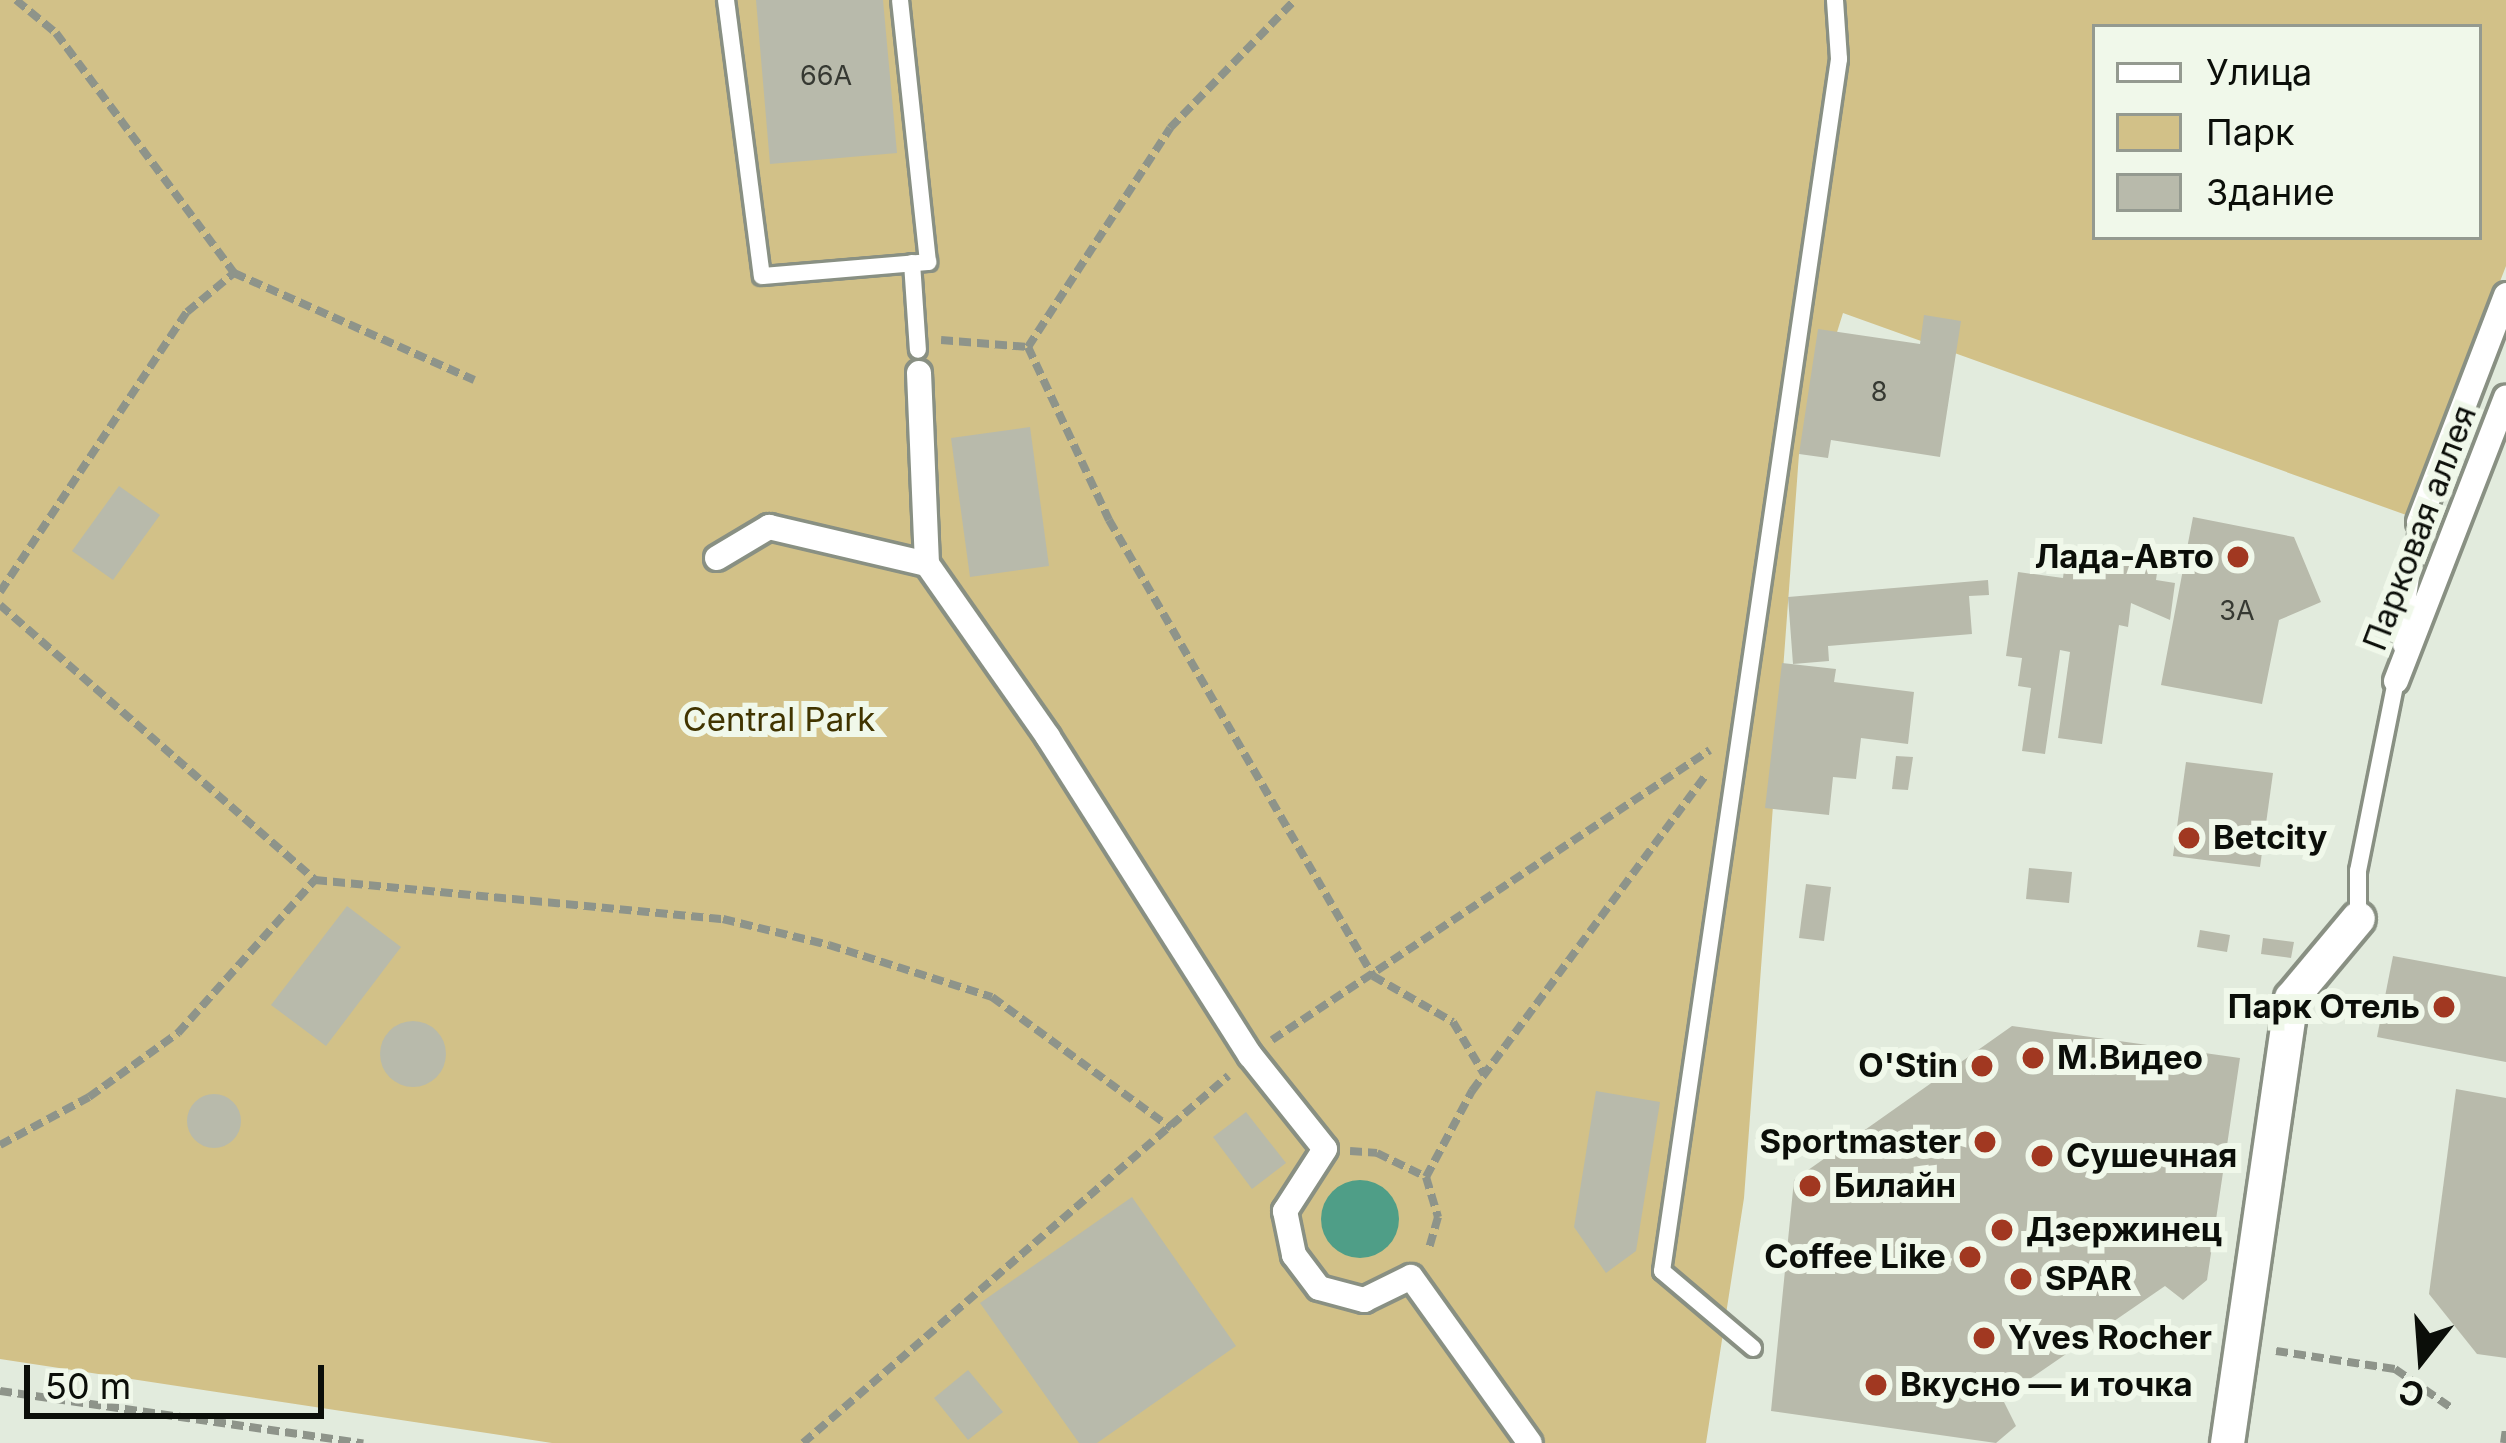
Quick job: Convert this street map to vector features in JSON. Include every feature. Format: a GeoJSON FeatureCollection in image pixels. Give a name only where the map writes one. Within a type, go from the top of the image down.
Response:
{"type":"FeatureCollection","features":[{"type":"Feature","properties":{"kind":"street","name":"Парковая аллея"},"geometry":{"type":"LineString","coordinates":[[2419,522],[2506,295]]}},
{"type":"Feature","properties":{"kind":"street"},"geometry":{"type":"LineString","coordinates":[[918,354],[927,564],[1048,737],[1250,1055],[1325,1149],[1286,1211],[1294,1255],[1319,1288],[1364,1300],[1411,1277],[1530,1443]]}},
{"type":"Feature","properties":{"kind":"street","name":"Парковая аллея"},"geometry":{"type":"LineString","coordinates":[[2396,681],[2506,398]]}},
{"type":"Feature","properties":{"kind":"street"},"geometry":{"type":"LineString","coordinates":[[717,558],[769,527],[927,564]]}},
{"type":"Feature","properties":{"kind":"street"},"geometry":{"type":"LineString","coordinates":[[2227,1443],[2291,998],[2358,919]]}},
{"type":"Feature","properties":{"kind":"lane"},"geometry":{"type":"LineString","coordinates":[[726,0],[762,276],[928,262],[900,0]]}},
{"type":"Feature","properties":{"kind":"lane"},"geometry":{"type":"LineString","coordinates":[[1753,1348],[1662,1271],[1839,59],[1835,0]]}},
{"type":"Feature","properties":{"kind":"lane"},"geometry":{"type":"LineString","coordinates":[[912,263],[918,354]]}},
{"type":"Feature","properties":{"kind":"lane","name":"Парковая аллея"},"geometry":{"type":"LineString","coordinates":[[2358,919],[2357,871],[2396,681],[2419,522]]}},
{"type":"Feature","properties":{"kind":"path"},"geometry":{"type":"LineString","coordinates":[[16,0],[56,33],[234,273],[474,380]]}},
{"type":"Feature","properties":{"kind":"path"},"geometry":{"type":"LineString","coordinates":[[1028,346],[1169,128],[1295,0]]}},
{"type":"Feature","properties":{"kind":"path"},"geometry":{"type":"LineString","coordinates":[[0,592],[187,312],[234,273]]}},
{"type":"Feature","properties":{"kind":"path"},"geometry":{"type":"LineString","coordinates":[[918,354],[1028,346]]}},
{"type":"Feature","properties":{"kind":"path"},"geometry":{"type":"LineString","coordinates":[[1028,346],[1109,520],[1373,976],[1454,1022],[1484,1074]]}},
{"type":"Feature","properties":{"kind":"path"},"geometry":{"type":"LineString","coordinates":[[0,605],[315,880],[723,919],[830,945],[992,997],[1172,1128]]}},
{"type":"Feature","properties":{"kind":"path"},"geometry":{"type":"LineString","coordinates":[[1411,1277],[1424,1262],[1438,1217],[1426,1177],[1484,1074],[1741,729]]}},
{"type":"Feature","properties":{"kind":"path"},"geometry":{"type":"LineString","coordinates":[[0,1145],[89,1097],[178,1033],[315,880]]}},
{"type":"Feature","properties":{"kind":"path"},"geometry":{"type":"LineString","coordinates":[[1325,1149],[1377,1153],[1426,1177]]}},
{"type":"Feature","properties":{"kind":"path"},"geometry":{"type":"LineString","coordinates":[[2270,1350],[2395,1369],[2453,1409]]}},
{"type":"Feature","properties":{"kind":"path"},"geometry":{"type":"LineString","coordinates":[[0,1390],[363,1443]]}},
{"type":"Feature","properties":{"kind":"path"},"geometry":{"type":"LineString","coordinates":[[2504,1443],[2506,1428]]}},
{"type":"Feature","properties":{"kind":"green space","name":"Central Park"},"geometry":{"type":"Polygon","coordinates":[[[0,0],[2506,0],[2506,266],[2409,516],[1843,313],[1799,454],[1744,1198],[1706,1443],[552,1443],[0,1359],[0,0]]]}},
{"type":"Feature","properties":{"kind":"shaded area"},"geometry":{"type":"Polygon","coordinates":[[[1360,1180],[1388,1191],[1399,1219],[1388,1247],[1360,1258],[1332,1247],[1321,1219],[1332,1191],[1360,1180]]]}},
{"type":"Feature","properties":{"kind":"building"},"geometry":{"type":"Polygon","coordinates":[[[756,0],[883,0],[897,153],[770,164],[756,0]]]}},
{"type":"Feature","properties":{"kind":"building"},"geometry":{"type":"Polygon","coordinates":[[[1924,315],[1961,321],[1940,457],[1831,440],[1828,458],[1799,454],[1818,329],[1920,344],[1924,315]]]}},
{"type":"Feature","properties":{"kind":"building"},"geometry":{"type":"Polygon","coordinates":[[[1030,427],[1049,566],[970,577],[951,438],[1030,427]]]}},
{"type":"Feature","properties":{"kind":"building"},"geometry":{"type":"Polygon","coordinates":[[[119,486],[160,515],[113,580],[72,551],[119,486]]]}},
{"type":"Feature","properties":{"kind":"building"},"geometry":{"type":"Polygon","coordinates":[[[2193,517],[2294,537],[2321,602],[2279,620],[2262,704],[2161,685],[2193,517]]]}},
{"type":"Feature","properties":{"kind":"building"},"geometry":{"type":"Polygon","coordinates":[[[2066,553],[2158,566],[2156,580],[2175,583],[2170,620],[2131,603],[2128,627],[2119,625],[2102,744],[2058,738],[2070,652],[2060,650],[2045,754],[2022,751],[2031,688],[2018,686],[2022,658],[2006,656],[2018,572],[2063,578],[2066,553]]]}},
{"type":"Feature","properties":{"kind":"building"},"geometry":{"type":"Polygon","coordinates":[[[1988,580],[1989,595],[1969,596],[1972,634],[1828,646],[1829,661],[1793,664],[1788,597],[1988,580]]]}},
{"type":"Feature","properties":{"kind":"building"},"geometry":{"type":"Polygon","coordinates":[[[1782,663],[1836,669],[1834,682],[1914,692],[1908,744],[1861,738],[1856,779],[1833,777],[1829,815],[1765,808],[1782,663]]]}},
{"type":"Feature","properties":{"kind":"building"},"geometry":{"type":"Polygon","coordinates":[[[1896,756],[1913,757],[1908,790],[1892,789],[1896,756]]]}},
{"type":"Feature","properties":{"kind":"building"},"geometry":{"type":"Polygon","coordinates":[[[2186,762],[2273,773],[2260,867],[2173,856],[2186,762]]]}},
{"type":"Feature","properties":{"kind":"building"},"geometry":{"type":"Polygon","coordinates":[[[2029,868],[2072,872],[2069,903],[2026,899],[2029,868]]]}},
{"type":"Feature","properties":{"kind":"building"},"geometry":{"type":"Polygon","coordinates":[[[1806,884],[1831,887],[1824,941],[1799,938],[1806,884]]]}},
{"type":"Feature","properties":{"kind":"building"},"geometry":{"type":"Polygon","coordinates":[[[347,906],[401,947],[326,1046],[271,1005],[347,906]]]}},
{"type":"Feature","properties":{"kind":"building"},"geometry":{"type":"Polygon","coordinates":[[[2200,930],[2230,935],[2227,952],[2197,947],[2200,930]]]}},
{"type":"Feature","properties":{"kind":"building"},"geometry":{"type":"Polygon","coordinates":[[[2263,938],[2294,942],[2291,958],[2261,954],[2263,938]]]}},
{"type":"Feature","properties":{"kind":"building","name":"Парк Отель"},"geometry":{"type":"Polygon","coordinates":[[[2393,956],[2506,977],[2506,1062],[2377,1037],[2393,956]]]}},
{"type":"Feature","properties":{"kind":"building"},"geometry":{"type":"Polygon","coordinates":[[[413,1021],[436,1031],[446,1054],[436,1077],[413,1087],[390,1077],[380,1054],[390,1031],[413,1021]]]}},
{"type":"Feature","properties":{"kind":"building","name":"Дзержинец"},"geometry":{"type":"Polygon","coordinates":[[[2012,1026],[2240,1058],[2207,1280],[2183,1300],[2165,1286],[2002,1398],[2016,1426],[1996,1443],[1771,1411],[1794,1180],[2012,1026]]]}},
{"type":"Feature","properties":{"kind":"building"},"geometry":{"type":"Polygon","coordinates":[[[2456,1089],[2506,1098],[2506,1358],[2477,1354],[2429,1294],[2456,1089]]]}},
{"type":"Feature","properties":{"kind":"building"},"geometry":{"type":"Polygon","coordinates":[[[1596,1091],[1660,1102],[1636,1251],[1606,1273],[1574,1227],[1596,1091]]]}},
{"type":"Feature","properties":{"kind":"building"},"geometry":{"type":"Polygon","coordinates":[[[214,1094],[233,1102],[241,1121],[233,1140],[214,1148],[195,1140],[187,1121],[195,1102],[214,1094]]]}},
{"type":"Feature","properties":{"kind":"building"},"geometry":{"type":"Polygon","coordinates":[[[1246,1112],[1286,1163],[1252,1189],[1213,1137],[1246,1112]]]}},
{"type":"Feature","properties":{"kind":"building"},"geometry":{"type":"Polygon","coordinates":[[[1132,1197],[1236,1346],[1097,1443],[1079,1443],[980,1303],[1132,1197]]]}},
{"type":"Feature","properties":{"kind":"building"},"geometry":{"type":"Polygon","coordinates":[[[968,1370],[1003,1412],[968,1440],[934,1398],[968,1370]]]}},
{"type":"Feature","properties":{"kind":"place","name":"Лада-Авто"},"geometry":{"type":"Point","coordinates":[2238,557]}},
{"type":"Feature","properties":{"kind":"place","name":"Betcity"},"geometry":{"type":"Point","coordinates":[2189,838]}},
{"type":"Feature","properties":{"kind":"place","name":"Парк Отель"},"geometry":{"type":"Point","coordinates":[2444,1007]}},
{"type":"Feature","properties":{"kind":"place","name":"М.Видео"},"geometry":{"type":"Point","coordinates":[2033,1058]}},
{"type":"Feature","properties":{"kind":"place","name":"O'Stin"},"geometry":{"type":"Point","coordinates":[1982,1066]}},
{"type":"Feature","properties":{"kind":"place","name":"Sportmaster"},"geometry":{"type":"Point","coordinates":[1985,1142]}},
{"type":"Feature","properties":{"kind":"place","name":"Сушечная"},"geometry":{"type":"Point","coordinates":[2042,1156]}},
{"type":"Feature","properties":{"kind":"place","name":"Билайн"},"geometry":{"type":"Point","coordinates":[1810,1186]}},
{"type":"Feature","properties":{"kind":"place","name":"Дзержинец"},"geometry":{"type":"Point","coordinates":[2002,1230]}},
{"type":"Feature","properties":{"kind":"place","name":"Coffee Like"},"geometry":{"type":"Point","coordinates":[1970,1257]}},
{"type":"Feature","properties":{"kind":"place","name":"SPAR"},"geometry":{"type":"Point","coordinates":[2021,1279]}},
{"type":"Feature","properties":{"kind":"place","name":"Yves Rocher"},"geometry":{"type":"Point","coordinates":[1984,1338]}},
{"type":"Feature","properties":{"kind":"place","name":"Вкусно — и точка"},"geometry":{"type":"Point","coordinates":[1876,1385]}}]}
